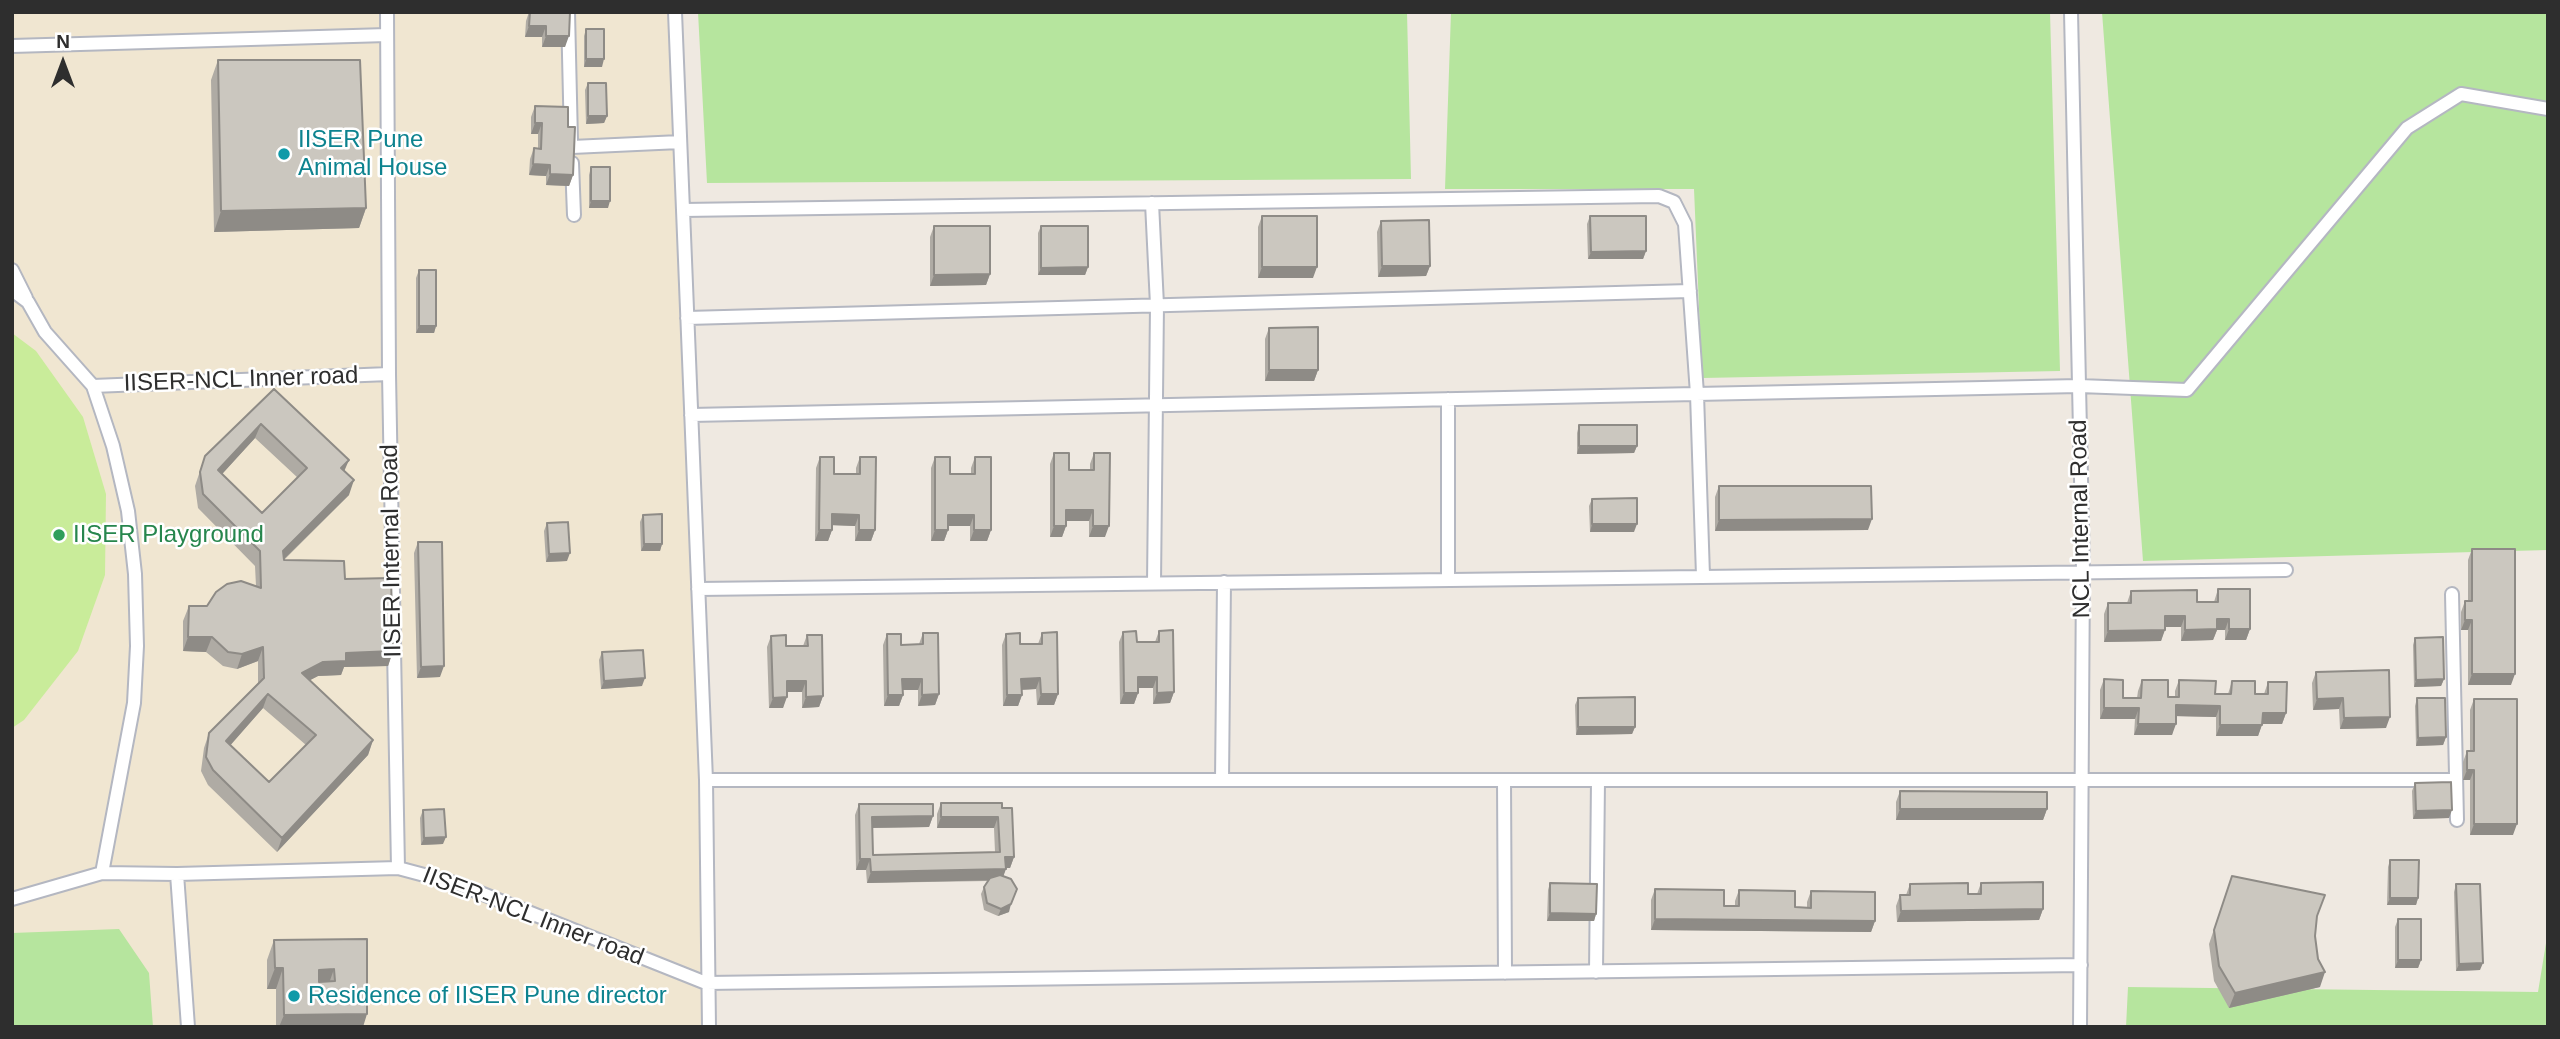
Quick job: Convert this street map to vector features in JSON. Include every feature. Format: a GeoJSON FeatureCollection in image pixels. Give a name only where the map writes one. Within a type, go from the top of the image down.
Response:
{"type":"FeatureCollection","features":[{"type":"Feature","properties":{"kind":"lane","name":"IISER Internal Road"},"geometry":{"type":"LineString","coordinates":[[387,12],[389,374],[398,868]]}},
{"type":"Feature","properties":{"kind":"lane"},"geometry":{"type":"LineString","coordinates":[[568,12],[574,215]]}},
{"type":"Feature","properties":{"kind":"lane"},"geometry":{"type":"LineString","coordinates":[[675,12],[706,780],[706,983],[709,1027]]}},
{"type":"Feature","properties":{"kind":"lane","name":"NCL Internal Road"},"geometry":{"type":"LineString","coordinates":[[2071,12],[2083,571],[2080,1027]]}},
{"type":"Feature","properties":{"kind":"lane"},"geometry":{"type":"LineString","coordinates":[[12,46],[387,35]]}},
{"type":"Feature","properties":{"kind":"lane"},"geometry":{"type":"LineString","coordinates":[[691,415],[2079,386],[2187,390],[2407,128],[2461,94],[2548,109]]}},
{"type":"Feature","properties":{"kind":"lane"},"geometry":{"type":"LineString","coordinates":[[572,147],[680,142]]}},
{"type":"Feature","properties":{"kind":"lane"},"geometry":{"type":"LineString","coordinates":[[683,210],[1658,196],[1674,202],[1685,224],[1697,394],[1703,576]]}},
{"type":"Feature","properties":{"kind":"lane"},"geometry":{"type":"LineString","coordinates":[[1152,203],[1157,305],[1154,583]]}},
{"type":"Feature","properties":{"kind":"lane"},"geometry":{"type":"LineString","coordinates":[[12,270],[45,332],[93,386],[113,446],[128,511],[135,574],[137,646],[129,738],[102,873]]}},
{"type":"Feature","properties":{"kind":"lane"},"geometry":{"type":"LineString","coordinates":[[12,290],[28,302]]}},
{"type":"Feature","properties":{"kind":"lane"},"geometry":{"type":"LineString","coordinates":[[687,318],[1690,291]]}},
{"type":"Feature","properties":{"kind":"lane","name":"IISER-NCL Inner road"},"geometry":{"type":"LineString","coordinates":[[93,386],[389,374]]}},
{"type":"Feature","properties":{"kind":"lane"},"geometry":{"type":"LineString","coordinates":[[1448,399],[1448,579]]}},
{"type":"Feature","properties":{"kind":"lane"},"geometry":{"type":"LineString","coordinates":[[698,589],[2286,570]]}},
{"type":"Feature","properties":{"kind":"lane"},"geometry":{"type":"LineString","coordinates":[[1222,780],[1224,582]]}},
{"type":"Feature","properties":{"kind":"lane"},"geometry":{"type":"LineString","coordinates":[[2452,594],[2457,820]]}},
{"type":"Feature","properties":{"kind":"lane"},"geometry":{"type":"LineString","coordinates":[[706,780],[2456,780]]}},
{"type":"Feature","properties":{"kind":"lane"},"geometry":{"type":"LineString","coordinates":[[1504,780],[1505,973]]}},
{"type":"Feature","properties":{"kind":"lane"},"geometry":{"type":"LineString","coordinates":[[1596,972],[1598,780]]}},
{"type":"Feature","properties":{"kind":"lane"},"geometry":{"type":"LineString","coordinates":[[12,899],[102,873],[177,874],[398,868]]}},
{"type":"Feature","properties":{"kind":"lane","name":"IISER-NCL Inner road"},"geometry":{"type":"LineString","coordinates":[[398,868],[458,884],[706,983]]}},
{"type":"Feature","properties":{"kind":"lane"},"geometry":{"type":"LineString","coordinates":[[177,874],[188,1027]]}},
{"type":"Feature","properties":{"kind":"lane"},"geometry":{"type":"LineString","coordinates":[[706,983],[2081,965]]}},
{"type":"Feature","properties":{"kind":"shaded area"},"geometry":{"type":"Polygon","coordinates":[[[12,12],[679,12],[706,780],[706,1027],[12,1027],[12,12]]]}},
{"type":"Feature","properties":{"kind":"green space"},"geometry":{"type":"Polygon","coordinates":[[[698,12],[1407,12],[1411,179],[707,183],[698,12]]]}},
{"type":"Feature","properties":{"kind":"green space"},"geometry":{"type":"Polygon","coordinates":[[[1451,12],[2050,12],[2060,371],[1702,378],[1694,189],[1445,189],[1451,12]]]}},
{"type":"Feature","properties":{"kind":"green space"},"geometry":{"type":"Polygon","coordinates":[[[2102,12],[2548,12],[2548,550],[2143,561],[2102,12]]]}},
{"type":"Feature","properties":{"kind":"green space","name":"IISER Playground"},"geometry":{"type":"Polygon","coordinates":[[[12,333],[36,351],[83,417],[106,494],[105,575],[78,651],[24,720],[12,728],[12,333]]]}},
{"type":"Feature","properties":{"kind":"green space"},"geometry":{"type":"Polygon","coordinates":[[[119,929],[149,973],[153,1027],[12,1027],[12,933],[119,929]]]}},
{"type":"Feature","properties":{"kind":"green space"},"geometry":{"type":"Polygon","coordinates":[[[2548,931],[2548,1027],[2126,1027],[2128,987],[2538,992],[2548,931]]]}},
{"type":"Feature","properties":{"kind":"building"},"geometry":{"type":"Polygon","coordinates":[[[530,12],[570,12],[569,36],[546,36],[546,26],[529,26],[530,12]]]}},
{"type":"Feature","properties":{"kind":"building"},"geometry":{"type":"Polygon","coordinates":[[[586,29],[604,29],[604,59],[586,59],[586,29]]]}},
{"type":"Feature","properties":{"kind":"building","name":"IISER Pune Animal House"},"geometry":{"type":"Polygon","coordinates":[[[218,60],[360,60],[366,208],[221,211],[218,60]]]}},
{"type":"Feature","properties":{"kind":"building"},"geometry":{"type":"Polygon","coordinates":[[[588,83],[606,83],[607,116],[588,116],[588,83]]]}},
{"type":"Feature","properties":{"kind":"building"},"geometry":{"type":"Polygon","coordinates":[[[535,106],[568,107],[568,127],[575,127],[573,175],[550,174],[550,165],[533,164],[534,148],[541,149],[542,123],[535,123],[535,106]]]}},
{"type":"Feature","properties":{"kind":"building"},"geometry":{"type":"Polygon","coordinates":[[[591,167],[610,167],[610,201],[591,201],[591,167]]]}},
{"type":"Feature","properties":{"kind":"building"},"geometry":{"type":"Polygon","coordinates":[[[1262,216],[1317,216],[1317,267],[1262,267],[1262,216]]]}},
{"type":"Feature","properties":{"kind":"building"},"geometry":{"type":"Polygon","coordinates":[[[1590,216],[1646,216],[1646,251],[1591,252],[1590,216]]]}},
{"type":"Feature","properties":{"kind":"building"},"geometry":{"type":"Polygon","coordinates":[[[1429,220],[1430,266],[1382,266],[1381,221],[1429,220]]]}},
{"type":"Feature","properties":{"kind":"building"},"geometry":{"type":"Polygon","coordinates":[[[934,226],[990,226],[990,274],[934,275],[934,226]]]}},
{"type":"Feature","properties":{"kind":"building"},"geometry":{"type":"Polygon","coordinates":[[[1041,226],[1088,226],[1088,267],[1041,268],[1041,226]]]}},
{"type":"Feature","properties":{"kind":"building"},"geometry":{"type":"Polygon","coordinates":[[[419,270],[436,270],[436,326],[419,326],[419,270]]]}},
{"type":"Feature","properties":{"kind":"building"},"geometry":{"type":"Polygon","coordinates":[[[1318,327],[1318,370],[1269,370],[1269,328],[1318,327]]]}},
{"type":"Feature","properties":{"kind":"building"},"geometry":{"type":"Polygon","coordinates":[[[274,389],[349,460],[341,468],[354,480],[283,551],[284,560],[344,561],[345,579],[391,578],[393,651],[346,653],[346,661],[323,662],[302,673],[373,740],[282,838],[213,770],[206,757],[209,733],[264,678],[263,647],[242,654],[228,652],[212,637],[188,637],[189,606],[207,606],[216,592],[227,584],[241,581],[261,588],[260,551],[203,494],[200,472],[205,456],[274,389]],[[261,424],[218,470],[262,513],[307,468],[261,424]],[[268,694],[226,741],[269,782],[316,735],[268,694]]]}},
{"type":"Feature","properties":{"kind":"building"},"geometry":{"type":"Polygon","coordinates":[[[1579,425],[1637,425],[1637,446],[1579,446],[1579,425]]]}},
{"type":"Feature","properties":{"kind":"building"},"geometry":{"type":"Polygon","coordinates":[[[1054,453],[1069,453],[1069,470],[1094,470],[1094,453],[1110,453],[1109,526],[1093,526],[1093,510],[1066,510],[1066,526],[1054,526],[1054,453]]]}},
{"type":"Feature","properties":{"kind":"building"},"geometry":{"type":"Polygon","coordinates":[[[820,457],[834,457],[834,474],[860,474],[860,457],[876,457],[875,530],[859,530],[859,515],[832,514],[832,530],[819,530],[820,457]]]}},
{"type":"Feature","properties":{"kind":"building"},"geometry":{"type":"Polygon","coordinates":[[[935,457],[950,457],[950,474],[975,474],[975,457],[991,457],[991,530],[974,530],[974,515],[948,515],[948,530],[935,530],[935,457]]]}},
{"type":"Feature","properties":{"kind":"building"},"geometry":{"type":"Polygon","coordinates":[[[1719,486],[1871,486],[1872,519],[1719,520],[1719,486]]]}},
{"type":"Feature","properties":{"kind":"building"},"geometry":{"type":"Polygon","coordinates":[[[1637,498],[1637,524],[1592,524],[1592,499],[1637,498]]]}},
{"type":"Feature","properties":{"kind":"building"},"geometry":{"type":"Polygon","coordinates":[[[662,514],[662,544],[644,544],[643,515],[662,514]]]}},
{"type":"Feature","properties":{"kind":"building"},"geometry":{"type":"Polygon","coordinates":[[[568,522],[570,553],[549,554],[547,523],[568,522]]]}},
{"type":"Feature","properties":{"kind":"building"},"geometry":{"type":"Polygon","coordinates":[[[418,542],[442,542],[444,666],[421,667],[418,542]]]}},
{"type":"Feature","properties":{"kind":"building"},"geometry":{"type":"Polygon","coordinates":[[[2472,549],[2515,549],[2515,674],[2472,674],[2472,620],[2465,620],[2465,601],[2472,601],[2472,549]]]}},
{"type":"Feature","properties":{"kind":"building"},"geometry":{"type":"Polygon","coordinates":[[[2218,589],[2250,589],[2250,629],[2229,629],[2229,619],[2217,619],[2217,629],[2185,630],[2185,616],[2165,616],[2165,630],[2108,631],[2108,603],[2131,603],[2131,591],[2197,590],[2197,602],[2218,602],[2218,589]]]}},
{"type":"Feature","properties":{"kind":"building"},"geometry":{"type":"Polygon","coordinates":[[[1173,630],[1174,692],[1157,693],[1157,677],[1138,677],[1138,693],[1124,693],[1123,632],[1136,631],[1137,642],[1159,642],[1159,631],[1173,630]]]}},
{"type":"Feature","properties":{"kind":"building"},"geometry":{"type":"Polygon","coordinates":[[[1057,632],[1058,694],[1041,694],[1040,678],[1021,679],[1022,695],[1007,695],[1006,634],[1020,633],[1020,644],[1042,644],[1042,633],[1057,632]]]}},
{"type":"Feature","properties":{"kind":"building"},"geometry":{"type":"Polygon","coordinates":[[[923,633],[938,633],[939,694],[922,695],[922,679],[902,679],[903,695],[888,695],[887,634],[901,634],[901,645],[923,644],[923,633]]]}},
{"type":"Feature","properties":{"kind":"building"},"geometry":{"type":"Polygon","coordinates":[[[786,635],[786,646],[808,646],[807,635],[822,635],[823,696],[806,697],[806,681],[787,681],[787,697],[773,698],[771,636],[786,635]]]}},
{"type":"Feature","properties":{"kind":"building"},"geometry":{"type":"Polygon","coordinates":[[[2443,637],[2444,679],[2416,680],[2415,638],[2443,637]]]}},
{"type":"Feature","properties":{"kind":"building"},"geometry":{"type":"Polygon","coordinates":[[[643,650],[645,678],[604,681],[602,652],[643,650]]]}},
{"type":"Feature","properties":{"kind":"building"},"geometry":{"type":"Polygon","coordinates":[[[2389,670],[2390,717],[2344,718],[2343,698],[2317,699],[2316,672],[2389,670]]]}},
{"type":"Feature","properties":{"kind":"building"},"geometry":{"type":"Polygon","coordinates":[[[2104,679],[2123,680],[2123,698],[2141,698],[2142,680],[2168,680],[2168,697],[2179,697],[2179,680],[2216,681],[2215,694],[2231,694],[2232,681],[2255,681],[2255,694],[2268,694],[2268,682],[2287,682],[2286,713],[2263,713],[2262,725],[2220,725],[2220,706],[2176,705],[2176,724],[2138,724],[2139,708],[2104,708],[2104,679]]]}},
{"type":"Feature","properties":{"kind":"building"},"geometry":{"type":"Polygon","coordinates":[[[1635,697],[1635,727],[1578,727],[1578,698],[1635,697]]]}},
{"type":"Feature","properties":{"kind":"building"},"geometry":{"type":"Polygon","coordinates":[[[2417,698],[2445,698],[2446,737],[2418,738],[2417,698]]]}},
{"type":"Feature","properties":{"kind":"building"},"geometry":{"type":"Polygon","coordinates":[[[2474,699],[2517,699],[2517,824],[2474,824],[2474,770],[2467,770],[2467,751],[2474,751],[2474,699]]]}},
{"type":"Feature","properties":{"kind":"building"},"geometry":{"type":"Polygon","coordinates":[[[2451,782],[2452,810],[2416,811],[2415,783],[2451,782]]]}},
{"type":"Feature","properties":{"kind":"building"},"geometry":{"type":"Polygon","coordinates":[[[1900,791],[2047,792],[2047,809],[1900,809],[1900,791]]]}},
{"type":"Feature","properties":{"kind":"building"},"geometry":{"type":"Polygon","coordinates":[[[941,803],[1002,803],[1002,808],[1012,808],[1014,857],[1005,857],[1006,869],[871,872],[870,859],[860,859],[859,804],[933,804],[933,816],[872,817],[873,855],[1000,852],[998,817],[941,817],[941,803]]]}},
{"type":"Feature","properties":{"kind":"building"},"geometry":{"type":"Polygon","coordinates":[[[444,809],[446,837],[424,838],[423,810],[444,809]]]}},
{"type":"Feature","properties":{"kind":"building"},"geometry":{"type":"Polygon","coordinates":[[[2390,860],[2419,860],[2418,898],[2390,898],[2390,860]]]}},
{"type":"Feature","properties":{"kind":"building"},"geometry":{"type":"Polygon","coordinates":[[[1000,875],[1011,879],[1017,889],[1011,904],[1001,909],[987,903],[984,887],[990,878],[1000,875]]]}},
{"type":"Feature","properties":{"kind":"building"},"geometry":{"type":"Polygon","coordinates":[[[2232,876],[2325,895],[2317,916],[2315,936],[2318,959],[2325,972],[2235,993],[2219,966],[2214,930],[2232,876]]]}},
{"type":"Feature","properties":{"kind":"building"},"geometry":{"type":"Polygon","coordinates":[[[2043,882],[2043,909],[1901,911],[1900,895],[1910,895],[1910,884],[1968,883],[1968,894],[1981,894],[1981,883],[2043,882]]]}},
{"type":"Feature","properties":{"kind":"building"},"geometry":{"type":"Polygon","coordinates":[[[1550,883],[1597,884],[1596,914],[1550,913],[1550,883]]]}},
{"type":"Feature","properties":{"kind":"building"},"geometry":{"type":"Polygon","coordinates":[[[2456,884],[2480,884],[2483,963],[2459,964],[2456,884]]]}},
{"type":"Feature","properties":{"kind":"building"},"geometry":{"type":"Polygon","coordinates":[[[1655,889],[1724,890],[1724,906],[1739,906],[1739,890],[1795,891],[1795,907],[1811,908],[1811,891],[1875,892],[1875,921],[1655,919],[1655,889]]]}},
{"type":"Feature","properties":{"kind":"building"},"geometry":{"type":"Polygon","coordinates":[[[2398,919],[2421,919],[2421,960],[2398,960],[2398,919]]]}},
{"type":"Feature","properties":{"kind":"building","name":"Residence of IISER Pune director"},"geometry":{"type":"Polygon","coordinates":[[[367,939],[367,1014],[284,1015],[283,968],[275,968],[274,940],[367,939]],[[334,969],[319,970],[319,982],[335,981],[334,969]]]}},
{"type":"Feature","properties":{"kind":"place","name":"IISER Pune Animal House"},"geometry":{"type":"Point","coordinates":[284,154]}},
{"type":"Feature","properties":{"kind":"place","name":"IISER Playground"},"geometry":{"type":"Point","coordinates":[59,535]}},
{"type":"Feature","properties":{"kind":"place","name":"Residence of IISER Pune director"},"geometry":{"type":"Point","coordinates":[294,996]}}]}
